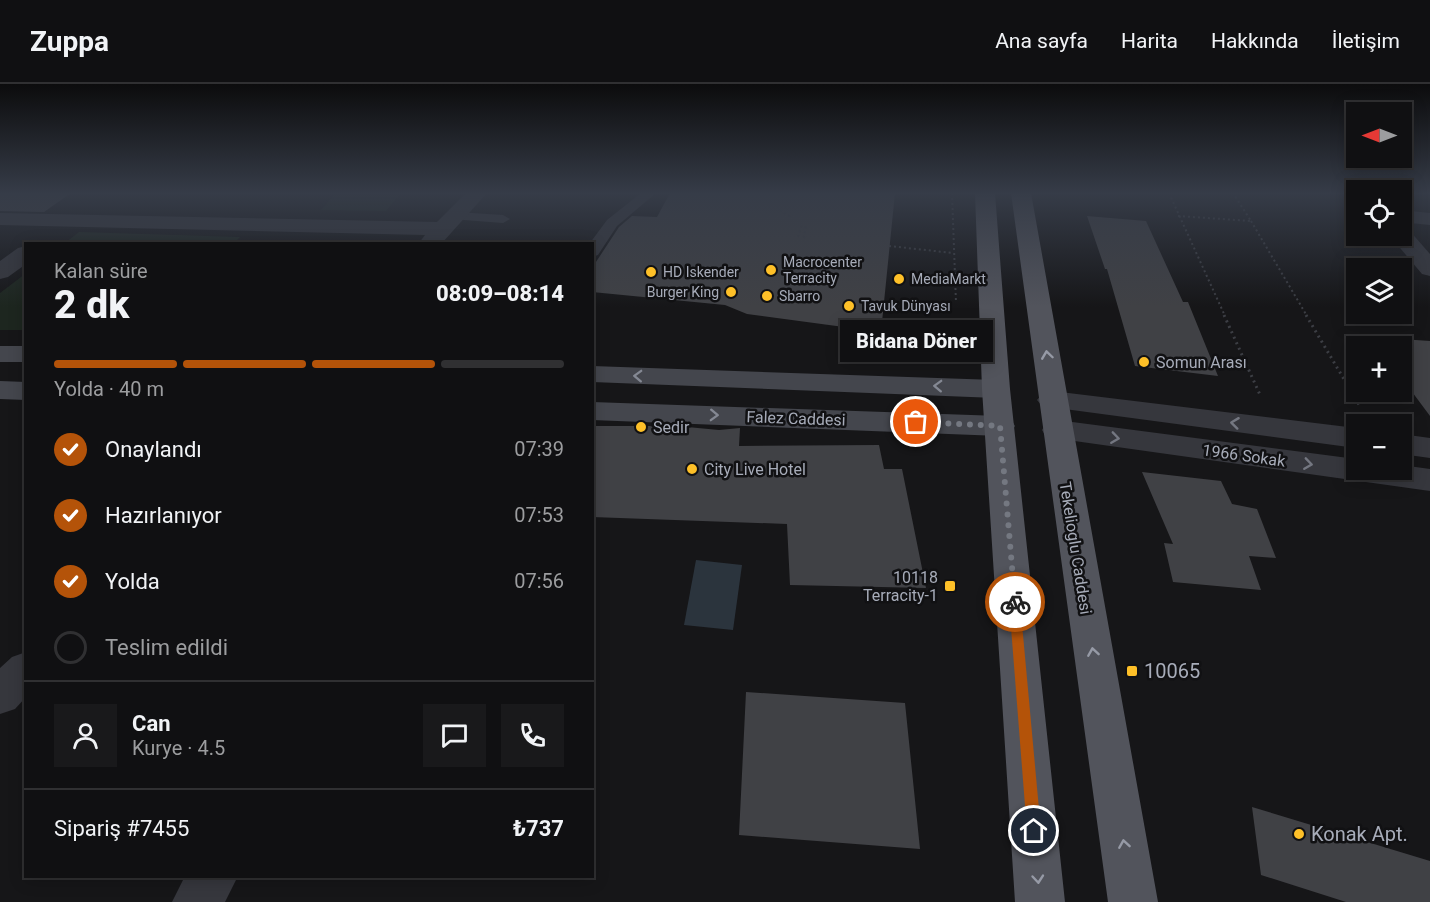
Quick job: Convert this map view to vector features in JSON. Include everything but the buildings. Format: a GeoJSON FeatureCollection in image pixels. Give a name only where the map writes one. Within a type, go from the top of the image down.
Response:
{"type":"FeatureCollection","features":[{"type":"Feature","properties":{"kind":"main road"},"geometry":{"type":"LineString","coordinates":[[987,231],[996,389],[1040,902]]}},
{"type":"Feature","properties":{"kind":"main road","name":"Tekelioglu Caddesi"},"geometry":{"type":"LineString","coordinates":[[1027,231],[1133,902]]}},
{"type":"Feature","properties":{"kind":"street"},"geometry":{"type":"LineString","coordinates":[[39,242],[54,231]]}},
{"type":"Feature","properties":{"kind":"street"},"geometry":{"type":"LineString","coordinates":[[1410,246],[1430,269]]}},
{"type":"Feature","properties":{"kind":"street"},"geometry":{"type":"LineString","coordinates":[[0,272],[24,254]]}},
{"type":"Feature","properties":{"kind":"street"},"geometry":{"type":"LineString","coordinates":[[0,354],[24,354]]}},
{"type":"Feature","properties":{"kind":"street"},"geometry":{"type":"LineString","coordinates":[[594,374],[996,389]]}},
{"type":"Feature","properties":{"kind":"street"},"geometry":{"type":"LineString","coordinates":[[0,390],[24,391]]}},
{"type":"Feature","properties":{"kind":"street","name":"Falez Caddesi"},"geometry":{"type":"LineString","coordinates":[[594,411],[1000,426]]}},
{"type":"Feature","properties":{"kind":"street","name":"1966 Sokak"},"geometry":{"type":"LineString","coordinates":[[1055,415],[1346,425]]}},
{"type":"Feature","properties":{"kind":"street","name":"1966 Sokak"},"geometry":{"type":"LineString","coordinates":[[1055,415],[1430,480]]}},
{"type":"Feature","properties":{"kind":"street"},"geometry":{"type":"LineString","coordinates":[[1412,446],[1430,448]]}},
{"type":"Feature","properties":{"kind":"street"},"geometry":{"type":"LineString","coordinates":[[0,696],[24,671]]}},
{"type":"Feature","properties":{"kind":"street"},"geometry":{"type":"LineString","coordinates":[[197,902],[212,878]]}},
{"type":"Feature","properties":{"kind":"lane"},"geometry":{"type":"LineString","coordinates":[[594,249],[606,231]]}},
{"type":"Feature","properties":{"kind":"path"},"geometry":{"type":"LineString","coordinates":[[798,237],[800,231]]}},
{"type":"Feature","properties":{"kind":"path"},"geometry":{"type":"LineString","coordinates":[[804,238],[805,231]]}},
{"type":"Feature","properties":{"kind":"path"},"geometry":{"type":"LineString","coordinates":[[889,246],[953,251],[953,231]]}},
{"type":"Feature","properties":{"kind":"path"},"geometry":{"type":"LineString","coordinates":[[1185,231],[1261,397]]}},
{"type":"Feature","properties":{"kind":"path"},"geometry":{"type":"LineString","coordinates":[[1257,231],[1354,414]]}},
{"type":"Feature","properties":{"kind":"shaded area"},"geometry":{"type":"Polygon","coordinates":[[[79,232],[240,237],[235,242],[66,242],[79,232]]]}},
{"type":"Feature","properties":{"kind":"shaded area"},"geometry":{"type":"Polygon","coordinates":[[[24,275],[24,330],[0,330],[0,293],[24,275]]]}},
{"type":"Feature","properties":{"kind":"shaded area"},"geometry":{"type":"Polygon","coordinates":[[[696,560],[742,565],[733,630],[684,625],[696,560]]]}},
{"type":"Feature","properties":{"kind":"way so far"},"geometry":{"type":"LineString","coordinates":[[916,422],[1000,426],[1015,602]]}},
{"type":"Feature","properties":{"kind":"place","name":"Macrocenter Terracity"},"geometry":{"type":"Point","coordinates":[771,270]}},
{"type":"Feature","properties":{"kind":"place","name":"HD Iskender"},"geometry":{"type":"Point","coordinates":[651,272]}},
{"type":"Feature","properties":{"kind":"place","name":"MediaMarkt"},"geometry":{"type":"Point","coordinates":[899,279]}},
{"type":"Feature","properties":{"kind":"place","name":"Burger King"},"geometry":{"type":"Point","coordinates":[731,292]}},
{"type":"Feature","properties":{"kind":"place","name":"Sbarro"},"geometry":{"type":"Point","coordinates":[767,296]}},
{"type":"Feature","properties":{"kind":"place","name":"Tavuk Dünyası"},"geometry":{"type":"Point","coordinates":[849,306]}},
{"type":"Feature","properties":{"kind":"place","name":"Somun Arası"},"geometry":{"type":"Point","coordinates":[1144,362]}},
{"type":"Feature","properties":{"kind":"place","name":"Bidana Döner"},"geometry":{"type":"Point","coordinates":[916,422]}},
{"type":"Feature","properties":{"kind":"place","name":"Sedir"},"geometry":{"type":"Point","coordinates":[641,427]}},
{"type":"Feature","properties":{"kind":"place","name":"City Live Hotel"},"geometry":{"type":"Point","coordinates":[692,469]}},
{"type":"Feature","properties":{"kind":"place","name":"10118 Terracity-1"},"geometry":{"type":"Point","coordinates":[950,586]}},
{"type":"Feature","properties":{"kind":"place","name":"10065"},"geometry":{"type":"Point","coordinates":[1132,671]}},
{"type":"Feature","properties":{"kind":"place","name":"Konak Apt."},"geometry":{"type":"Point","coordinates":[1299,834]}},
{"type":"Feature","properties":{"kind":"route"},"geometry":{"type":"LineString","coordinates":[[1015,602],[1034,831]]}}]}
